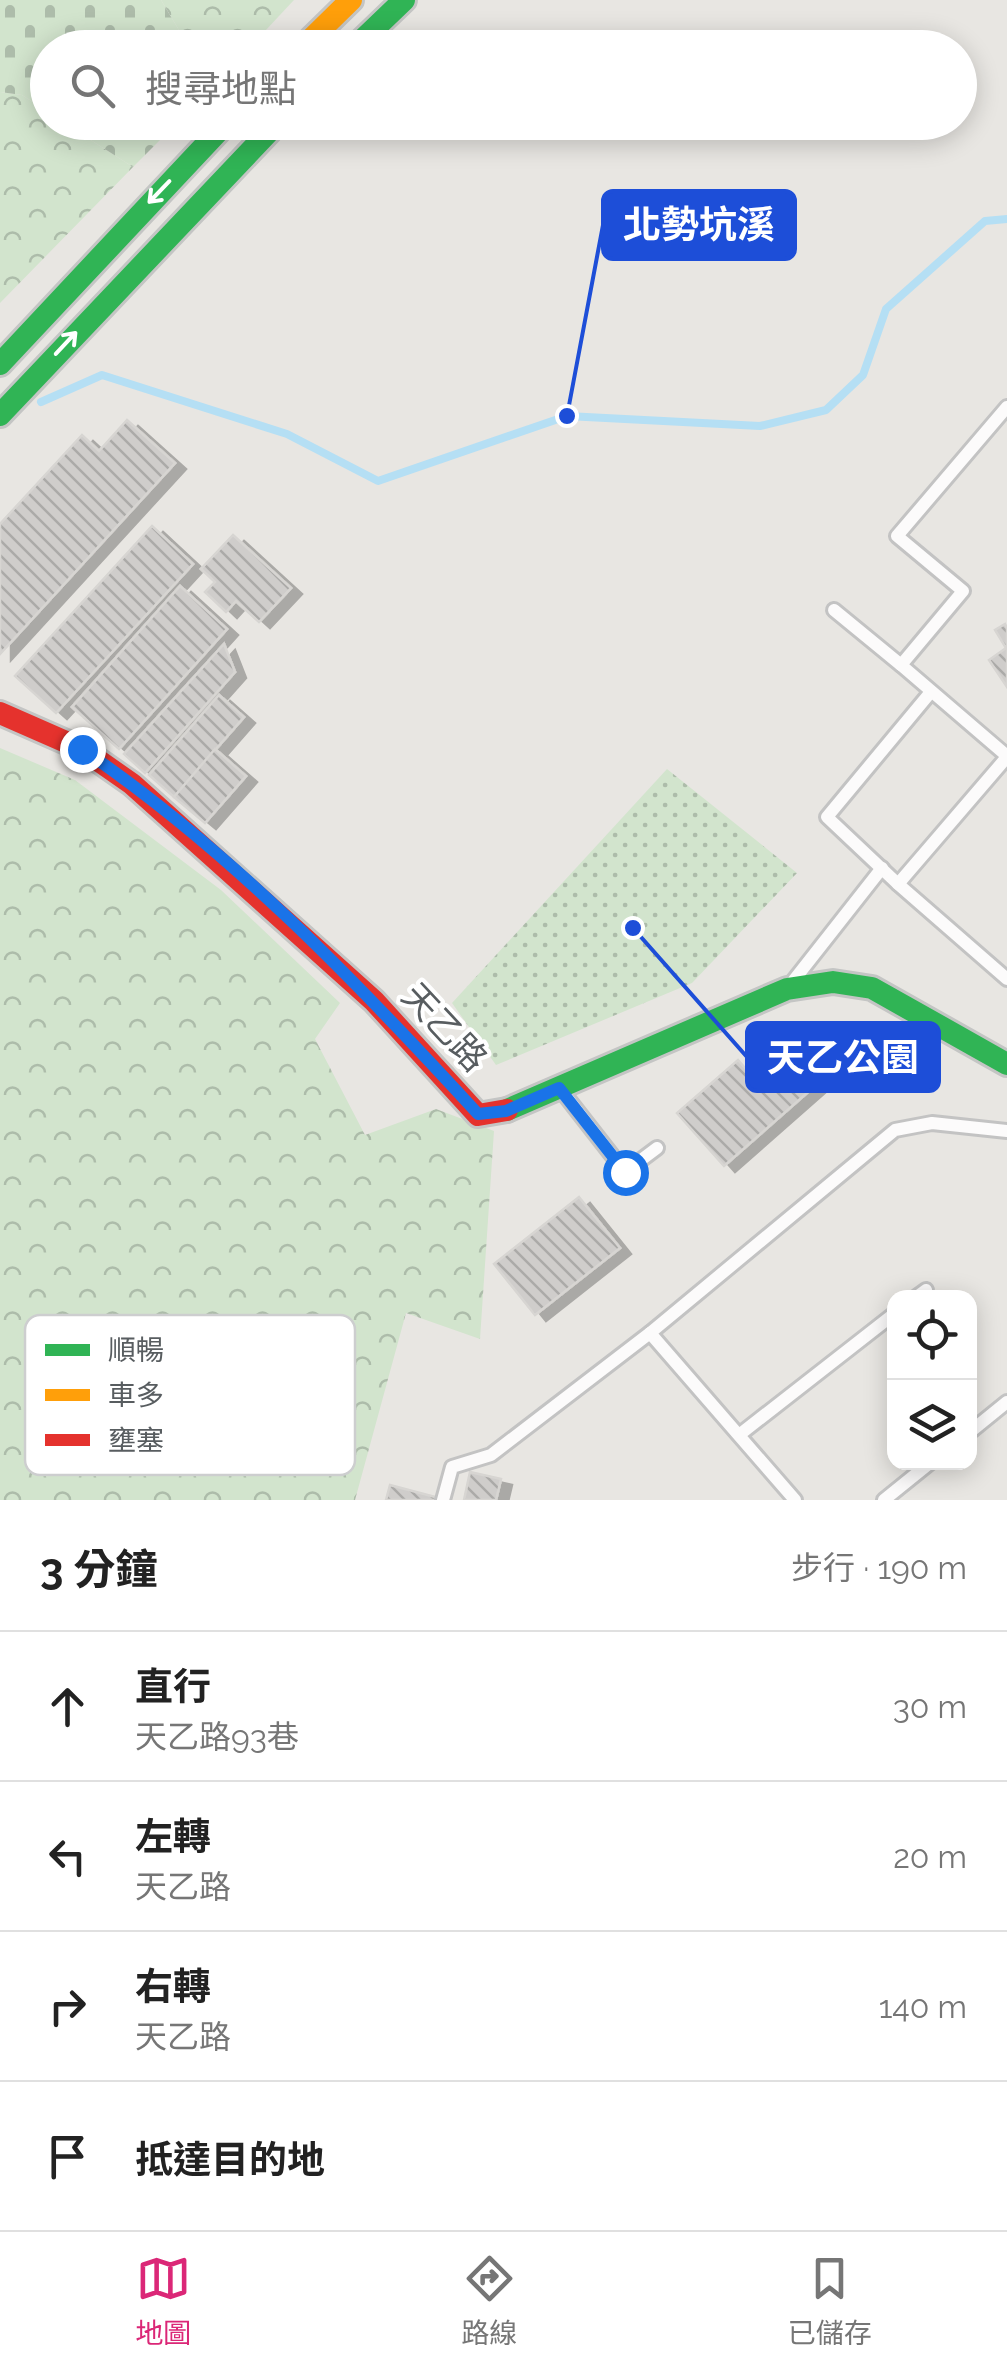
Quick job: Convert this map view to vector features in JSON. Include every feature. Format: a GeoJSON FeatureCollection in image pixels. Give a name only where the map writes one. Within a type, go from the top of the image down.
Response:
{"type":"FeatureCollection","features":[{"type":"Feature","properties":{"kind":"main road"},"geometry":{"type":"LineString","coordinates":[[320,30],[351,0]]}},
{"type":"Feature","properties":{"kind":"main road"},"geometry":{"type":"LineString","coordinates":[[373,30],[404,0]]}},
{"type":"Feature","properties":{"kind":"main road"},"geometry":{"type":"LineString","coordinates":[[0,364],[209,140]]}},
{"type":"Feature","properties":{"kind":"main road"},"geometry":{"type":"LineString","coordinates":[[0,415],[261,140]]}},
{"type":"Feature","properties":{"kind":"main road","name":"天乙路"},"geometry":{"type":"LineString","coordinates":[[0,713],[82,749],[132,784],[374,1001],[478,1114],[506,1111],[787,988],[834,982],[872,988],[1007,1064]]}},
{"type":"Feature","properties":{"kind":"lane"},"geometry":{"type":"LineString","coordinates":[[901,665],[963,591],[897,536],[1007,408]]}},
{"type":"Feature","properties":{"kind":"lane"},"geometry":{"type":"LineString","coordinates":[[834,610],[1007,757],[898,884]]}},
{"type":"Feature","properties":{"kind":"lane"},"geometry":{"type":"LineString","coordinates":[[930,693],[827,817],[1007,980]]}},
{"type":"Feature","properties":{"kind":"lane"},"geometry":{"type":"LineString","coordinates":[[787,988],[882,868]]}},
{"type":"Feature","properties":{"kind":"lane"},"geometry":{"type":"LineString","coordinates":[[559,1088],[625,1172],[657,1148]]}},
{"type":"Feature","properties":{"kind":"lane"},"geometry":{"type":"LineString","coordinates":[[444,1500],[452,1467],[491,1455],[650,1333],[896,1130],[932,1123],[1007,1131]]}},
{"type":"Feature","properties":{"kind":"lane"},"geometry":{"type":"LineString","coordinates":[[739,1435],[887,1319]]}},
{"type":"Feature","properties":{"kind":"lane"},"geometry":{"type":"LineString","coordinates":[[650,1333],[795,1500]]}},
{"type":"Feature","properties":{"kind":"lane"},"geometry":{"type":"LineString","coordinates":[[977,1426],[1007,1402]]}},
{"type":"Feature","properties":{"kind":"lane"},"geometry":{"type":"LineString","coordinates":[[884,1500],[921,1470]]}},
{"type":"Feature","properties":{"kind":"green space"},"geometry":{"type":"Polygon","coordinates":[[[0,0],[161,0],[179,30],[30,30],[30,100],[0,92],[0,0]]]}},
{"type":"Feature","properties":{"kind":"green space"},"geometry":{"type":"Polygon","coordinates":[[[161,0],[294,0],[266,30],[179,30],[161,0]]]}},
{"type":"Feature","properties":{"kind":"green space"},"geometry":{"type":"Polygon","coordinates":[[[0,92],[30,100],[30,140],[91,140],[133,167],[0,303],[0,92]]]}},
{"type":"Feature","properties":{"kind":"green space"},"geometry":{"type":"Polygon","coordinates":[[[91,140],[159,140],[133,167],[91,140]]]}},
{"type":"Feature","properties":{"kind":"green space"},"geometry":{"type":"Polygon","coordinates":[[[0,748],[75,780],[221,890],[340,1003],[315,1039],[365,1135],[436,1109],[494,1131],[480,1339],[406,1313],[355,1500],[0,1500],[0,748]]]}},
{"type":"Feature","properties":{"kind":"green space"},"geometry":{"type":"Polygon","coordinates":[[[667,769],[797,873],[692,983],[496,1065],[452,1003],[667,769]]]}},
{"type":"Feature","properties":{"kind":"building"},"geometry":{"type":"Polygon","coordinates":[[[127,420],[175,463],[0,654],[0,524],[82,435],[99,451],[127,420]]]}},
{"type":"Feature","properties":{"kind":"building"},"geometry":{"type":"Polygon","coordinates":[[[152,526],[193,564],[56,713],[15,676],[152,526]]]}},
{"type":"Feature","properties":{"kind":"building"},"geometry":{"type":"Polygon","coordinates":[[[233,535],[291,588],[259,622],[236,601],[226,612],[205,592],[215,582],[201,569],[233,535]]]}},
{"type":"Feature","properties":{"kind":"building"},"geometry":{"type":"Polygon","coordinates":[[[180,586],[227,629],[119,749],[72,707],[180,586]]]}},
{"type":"Feature","properties":{"kind":"building"},"geometry":{"type":"Polygon","coordinates":[[[1005,624],[1007,628],[1007,687],[989,660],[1006,648],[995,630],[1005,624]]]}},
{"type":"Feature","properties":{"kind":"building"},"geometry":{"type":"Polygon","coordinates":[[[224,644],[235,672],[145,773],[124,754],[224,644]]]}},
{"type":"Feature","properties":{"kind":"building"},"geometry":{"type":"Polygon","coordinates":[[[219,695],[244,717],[174,797],[149,775],[219,695]]]}},
{"type":"Feature","properties":{"kind":"building"},"geometry":{"type":"Polygon","coordinates":[[[215,749],[246,776],[205,823],[174,797],[215,749]]]}},
{"type":"Feature","properties":{"kind":"building"},"geometry":{"type":"Polygon","coordinates":[[[799,1033],[832,1071],[724,1166],[677,1113],[738,1060],[752,1076],[799,1033]]]}},
{"type":"Feature","properties":{"kind":"building"},"geometry":{"type":"Polygon","coordinates":[[[579,1197],[620,1248],[535,1315],[494,1264],[579,1197]]]}},
{"type":"Feature","properties":{"kind":"building"},"geometry":{"type":"Polygon","coordinates":[[[470,1472],[501,1479],[496,1500],[464,1500],[470,1472]]]}},
{"type":"Feature","properties":{"kind":"building"},"geometry":{"type":"Polygon","coordinates":[[[390,1485],[439,1498],[439,1500],[386,1500],[390,1485]]]}},
{"type":"Feature","properties":{"kind":"waterway"},"geometry":{"type":"LineString","coordinates":[[41,402],[102,375],[287,434],[378,481],[567,416],[760,426],[826,410],[863,375],[886,309],[985,221],[1007,219]]}},
{"type":"Feature","properties":{"kind":"traffic: fast"},"geometry":{"type":"LineString","coordinates":[[373,30],[404,0]]}},
{"type":"Feature","properties":{"kind":"traffic: fast"},"geometry":{"type":"LineString","coordinates":[[0,364],[210,140]]}},
{"type":"Feature","properties":{"kind":"traffic: fast"},"geometry":{"type":"LineString","coordinates":[[0,415],[261,140]]}},
{"type":"Feature","properties":{"kind":"traffic: fast"},"geometry":{"type":"LineString","coordinates":[[507,1110],[787,989],[833,982],[872,988],[1007,1064]]}},
{"type":"Feature","properties":{"kind":"traffic: slow"},"geometry":{"type":"LineString","coordinates":[[320,30],[351,0]]}},
{"type":"Feature","properties":{"kind":"traffic: jam"},"geometry":{"type":"LineString","coordinates":[[0,713],[82,749],[132,784],[374,1001],[478,1115],[507,1110]]}},
{"type":"Feature","properties":{"kind":"place","name":"北勢坑溪"},"geometry":{"type":"Point","coordinates":[567,416]}},
{"type":"Feature","properties":{"kind":"place","name":"天乙公園"},"geometry":{"type":"Point","coordinates":[633,928]}},
{"type":"Feature","properties":{"kind":"route"},"geometry":{"type":"LineString","coordinates":[[82,749],[132,784],[210,850],[374,1001],[478,1114],[506,1111],[559,1088],[625,1172]]}}]}
